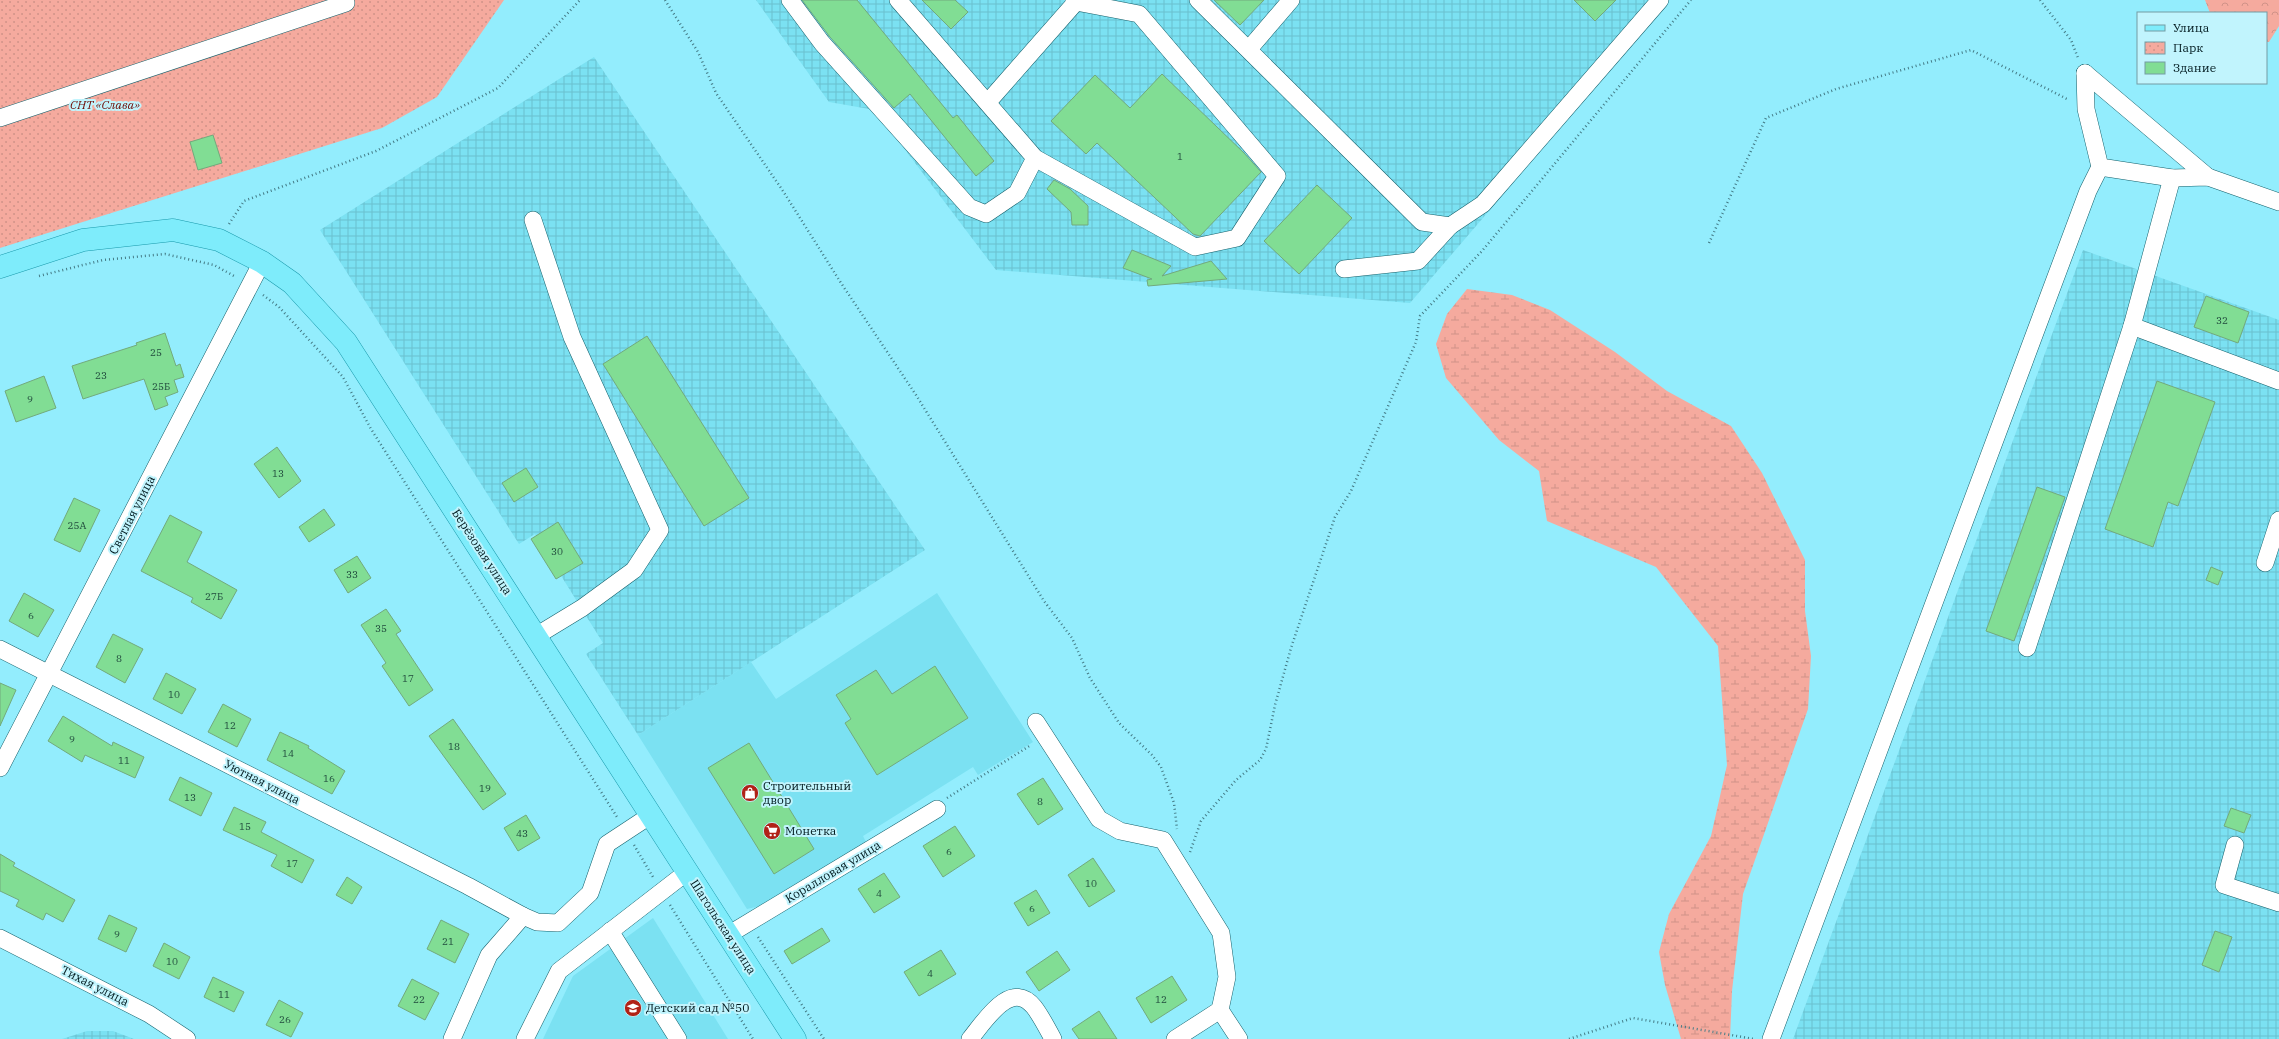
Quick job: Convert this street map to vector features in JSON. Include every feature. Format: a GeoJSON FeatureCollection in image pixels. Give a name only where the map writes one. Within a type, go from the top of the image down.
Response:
{"type":"FeatureCollection","features":[{"type":"Feature","properties":{"kind":"main road","name":"Берёзовая улица"},"geometry":{"type":"LineString","coordinates":[[0,267],[83,240],[173,230],[219,240],[262,262],[292,283],[346,342],[651,815]]}},
{"type":"Feature","properties":{"kind":"main road","name":"Шагольская улица"},"geometry":{"type":"LineString","coordinates":[[651,815],[795,1039]]}},
{"type":"Feature","properties":{"kind":"street"},"geometry":{"type":"LineString","coordinates":[[0,118],[346,3],[345,0]]}},
{"type":"Feature","properties":{"kind":"street"},"geometry":{"type":"LineString","coordinates":[[790,0],[822,43],[969,207],[986,214],[1017,193],[1035,158]]}},
{"type":"Feature","properties":{"kind":"street"},"geometry":{"type":"LineString","coordinates":[[898,0],[1035,158],[1195,247],[1237,238],[1277,176],[1139,14],[1075,1],[988,102]]}},
{"type":"Feature","properties":{"kind":"street"},"geometry":{"type":"LineString","coordinates":[[1198,0],[1422,222],[1450,226]]}},
{"type":"Feature","properties":{"kind":"street"},"geometry":{"type":"LineString","coordinates":[[1249,49],[1291,0]]}},
{"type":"Feature","properties":{"kind":"street"},"geometry":{"type":"LineString","coordinates":[[1344,269],[1418,261],[1450,226],[1483,204],[1652,3]]}},
{"type":"Feature","properties":{"kind":"street"},"geometry":{"type":"LineString","coordinates":[[1771,1039],[2088,191],[2100,168],[2086,109],[2085,73]]}},
{"type":"Feature","properties":{"kind":"street"},"geometry":{"type":"LineString","coordinates":[[2085,73],[2208,177],[2279,202]]}},
{"type":"Feature","properties":{"kind":"street"},"geometry":{"type":"LineString","coordinates":[[2100,168],[2172,178],[2208,177]]}},
{"type":"Feature","properties":{"kind":"street"},"geometry":{"type":"LineString","coordinates":[[2027,648],[2132,326],[2172,178]]}},
{"type":"Feature","properties":{"kind":"street"},"geometry":{"type":"LineString","coordinates":[[533,220],[572,338],[660,530],[634,570],[582,608],[536,636]]}},
{"type":"Feature","properties":{"kind":"street","name":"Светлая улица"},"geometry":{"type":"LineString","coordinates":[[0,768],[262,262]]}},
{"type":"Feature","properties":{"kind":"street"},"geometry":{"type":"LineString","coordinates":[[2132,326],[2279,381]]}},
{"type":"Feature","properties":{"kind":"street"},"geometry":{"type":"LineString","coordinates":[[2265,563],[2279,520]]}},
{"type":"Feature","properties":{"kind":"street","name":"Уютная улица"},"geometry":{"type":"LineString","coordinates":[[0,649],[468,886],[523,916]]}},
{"type":"Feature","properties":{"kind":"street"},"geometry":{"type":"LineString","coordinates":[[1040,729],[1098,819],[1120,831],[1163,840],[1182,869],[1221,933],[1227,977],[1220,1010],[1239,1039]]}},
{"type":"Feature","properties":{"kind":"street","name":"Коралловая улица"},"geometry":{"type":"LineString","coordinates":[[728,935],[937,809]]}},
{"type":"Feature","properties":{"kind":"street"},"geometry":{"type":"LineString","coordinates":[[452,1039],[489,955],[523,916],[537,922],[558,922],[590,892],[607,844],[651,815]]}},
{"type":"Feature","properties":{"kind":"street"},"geometry":{"type":"LineString","coordinates":[[2235,845],[2224,885],[2279,903]]}},
{"type":"Feature","properties":{"kind":"street"},"geometry":{"type":"LineString","coordinates":[[525,1039],[558,971],[687,872]]}},
{"type":"Feature","properties":{"kind":"street"},"geometry":{"type":"LineString","coordinates":[[610,931],[678,1039]]}},
{"type":"Feature","properties":{"kind":"street","name":"Тихая улица"},"geometry":{"type":"LineString","coordinates":[[0,938],[148,1014],[187,1039]]}},
{"type":"Feature","properties":{"kind":"street"},"geometry":{"type":"LineString","coordinates":[[970,1039],[999,1004],[1008,998],[1018,996],[1027,1000],[1034,1007],[1053,1039]]}},
{"type":"Feature","properties":{"kind":"street"},"geometry":{"type":"LineString","coordinates":[[1175,1039],[1220,1010]]}},
{"type":"Feature","properties":{"kind":"path"},"geometry":{"type":"LineString","coordinates":[[219,240],[244,201],[376,151],[498,88],[580,0]]}},
{"type":"Feature","properties":{"kind":"path"},"geometry":{"type":"LineString","coordinates":[[665,0],[698,52],[716,93],[783,191],[841,283],[916,395],[1044,601],[1072,638],[1090,678],[1119,723],[1152,755],[1161,767],[1174,804],[1178,834]]}},
{"type":"Feature","properties":{"kind":"path"},"geometry":{"type":"LineString","coordinates":[[1182,869],[1201,821],[1236,780],[1260,760],[1266,749],[1291,648],[1335,518],[1351,491],[1416,342],[1420,316],[1482,251],[1691,0]]}},
{"type":"Feature","properties":{"kind":"path"},"geometry":{"type":"LineString","coordinates":[[2040,0],[2071,40],[2085,73]]}},
{"type":"Feature","properties":{"kind":"path"},"geometry":{"type":"LineString","coordinates":[[1709,243],[1766,118],[1836,89],[1970,50],[2086,109]]}},
{"type":"Feature","properties":{"kind":"path"},"geometry":{"type":"LineString","coordinates":[[34,278],[102,260],[164,254],[214,265],[250,286],[279,307],[343,378],[371,429],[626,831],[754,1039]]}},
{"type":"Feature","properties":{"kind":"path"},"geometry":{"type":"LineString","coordinates":[[937,809],[948,796],[1040,729]]}},
{"type":"Feature","properties":{"kind":"path"},"geometry":{"type":"LineString","coordinates":[[749,923],[824,1039]]}},
{"type":"Feature","properties":{"kind":"path"},"geometry":{"type":"LineString","coordinates":[[1569,1039],[1633,1018],[1755,1039]]}},
{"type":"Feature","properties":{"kind":"shaded area"},"geometry":{"type":"Polygon","coordinates":[[[756,0],[1670,0],[1410,303],[996,270],[875,110],[829,102],[756,0]]]}},
{"type":"Feature","properties":{"kind":"shaded area"},"geometry":{"type":"Polygon","coordinates":[[[594,57],[925,550],[638,735],[586,654],[603,643],[535,534],[519,544],[320,230],[594,57]]]}},
{"type":"Feature","properties":{"kind":"shaded area"},"geometry":{"type":"Polygon","coordinates":[[[2083,250],[2279,320],[2279,1039],[1793,1039],[2083,250]]]}},
{"type":"Feature","properties":{"kind":"shaded area"},"geometry":{"type":"Polygon","coordinates":[[[937,593],[1033,742],[978,775],[973,767],[863,836],[868,846],[776,902],[747,909],[638,735],[751,662],[776,699],[937,593]]]}},
{"type":"Feature","properties":{"kind":"shaded area","name":"Детский сад №50"},"geometry":{"type":"Polygon","coordinates":[[[653,918],[728,1039],[543,1039],[573,976],[653,918]]]}},
{"type":"Feature","properties":{"kind":"shaded area"},"geometry":{"type":"Polygon","coordinates":[[[87,1031],[113,1031],[134,1039],[62,1039],[87,1031]]]}},
{"type":"Feature","properties":{"kind":"green space","name":"СНТ «Слава»"},"geometry":{"type":"Polygon","coordinates":[[[0,0],[504,0],[437,97],[382,128],[0,248],[0,0]]]}},
{"type":"Feature","properties":{"kind":"green space"},"geometry":{"type":"Polygon","coordinates":[[[2205,0],[2279,0],[2279,26],[2269,42],[2267,42],[2267,12],[2210,12],[2205,0]]]}},
{"type":"Feature","properties":{"kind":"green space"},"geometry":{"type":"Polygon","coordinates":[[[1467,289],[1512,295],[1550,310],[1615,352],[1667,391],[1731,426],[1762,473],[1805,560],[1805,611],[1811,656],[1808,709],[1743,894],[1732,991],[1730,1039],[1681,1039],[1665,985],[1659,952],[1669,914],[1711,836],[1727,765],[1718,646],[1656,567],[1547,521],[1539,471],[1499,440],[1446,378],[1436,344],[1447,314],[1467,289]]]}},
{"type":"Feature","properties":{"kind":"building"},"geometry":{"type":"Polygon","coordinates":[[[802,0],[857,0],[953,118],[957,115],[994,161],[976,176],[910,94],[894,108],[830,37],[802,0]]]}},
{"type":"Feature","properties":{"kind":"building"},"geometry":{"type":"Polygon","coordinates":[[[922,0],[955,0],[968,12],[951,29],[922,0]]]}},
{"type":"Feature","properties":{"kind":"building"},"geometry":{"type":"Polygon","coordinates":[[[1214,0],[1264,0],[1240,25],[1214,0]]]}},
{"type":"Feature","properties":{"kind":"building"},"geometry":{"type":"Polygon","coordinates":[[[1574,0],[1616,0],[1595,21],[1574,0]]]}},
{"type":"Feature","properties":{"kind":"building"},"geometry":{"type":"Polygon","coordinates":[[[1162,74],[1244,153],[1261,172],[1200,236],[1193,234],[1097,143],[1086,154],[1051,121],[1095,75],[1130,108],[1162,74]]]}},
{"type":"Feature","properties":{"kind":"building"},"geometry":{"type":"Polygon","coordinates":[[[213,135],[222,163],[198,170],[190,142],[213,135]]]}},
{"type":"Feature","properties":{"kind":"building"},"geometry":{"type":"Polygon","coordinates":[[[1054,180],[1070,189],[1088,206],[1088,225],[1072,225],[1071,212],[1047,189],[1054,180]]]}},
{"type":"Feature","properties":{"kind":"building"},"geometry":{"type":"Polygon","coordinates":[[[1317,185],[1352,218],[1299,274],[1264,241],[1317,185]]]}},
{"type":"Feature","properties":{"kind":"building"},"geometry":{"type":"Polygon","coordinates":[[[1132,250],[1171,266],[1162,276],[1211,261],[1227,279],[1148,286],[1147,280],[1152,279],[1123,268],[1132,250]]]}},
{"type":"Feature","properties":{"kind":"building"},"geometry":{"type":"Polygon","coordinates":[[[2206,296],[2249,312],[2238,343],[2194,327],[2206,296]]]}},
{"type":"Feature","properties":{"kind":"building"},"geometry":{"type":"Polygon","coordinates":[[[165,333],[176,366],[180,364],[184,377],[174,380],[178,392],[165,397],[168,405],[155,410],[144,379],[83,399],[72,366],[137,345],[136,343],[165,333]]]}},
{"type":"Feature","properties":{"kind":"building"},"geometry":{"type":"Polygon","coordinates":[[[647,336],[749,498],[704,526],[603,364],[647,336]]]}},
{"type":"Feature","properties":{"kind":"building"},"geometry":{"type":"Polygon","coordinates":[[[44,376],[56,408],[16,422],[5,391],[44,376]]]}},
{"type":"Feature","properties":{"kind":"building"},"geometry":{"type":"Polygon","coordinates":[[[2157,381],[2215,402],[2178,506],[2168,502],[2153,547],[2105,529],[2157,381]]]}},
{"type":"Feature","properties":{"kind":"building"},"geometry":{"type":"Polygon","coordinates":[[[277,447],[301,481],[279,498],[254,464],[277,447]]]}},
{"type":"Feature","properties":{"kind":"building"},"geometry":{"type":"Polygon","coordinates":[[[526,468],[538,487],[514,502],[502,483],[526,468]]]}},
{"type":"Feature","properties":{"kind":"building"},"geometry":{"type":"Polygon","coordinates":[[[2037,487],[2065,497],[2014,641],[1986,631],[2037,487]]]}},
{"type":"Feature","properties":{"kind":"building"},"geometry":{"type":"Polygon","coordinates":[[[74,498],[100,510],[80,552],[54,540],[74,498]]]}},
{"type":"Feature","properties":{"kind":"building"},"geometry":{"type":"Polygon","coordinates":[[[324,509],[335,525],[309,542],[299,527],[324,509]]]}},
{"type":"Feature","properties":{"kind":"building"},"geometry":{"type":"Polygon","coordinates":[[[170,515],[202,532],[187,562],[237,590],[221,619],[191,602],[193,598],[141,571],[170,515]]]}},
{"type":"Feature","properties":{"kind":"building"},"geometry":{"type":"Polygon","coordinates":[[[558,522],[583,563],[556,579],[531,539],[558,522]]]}},
{"type":"Feature","properties":{"kind":"building"},"geometry":{"type":"Polygon","coordinates":[[[357,556],[371,578],[348,593],[334,570],[357,556]]]}},
{"type":"Feature","properties":{"kind":"building"},"geometry":{"type":"Polygon","coordinates":[[[2211,567],[2223,572],[2218,585],[2206,580],[2211,567]]]}},
{"type":"Feature","properties":{"kind":"building"},"geometry":{"type":"Polygon","coordinates":[[[24,593],[54,610],[38,637],[9,621],[24,593]]]}},
{"type":"Feature","properties":{"kind":"building"},"geometry":{"type":"Polygon","coordinates":[[[386,609],[401,631],[396,634],[433,690],[409,706],[382,666],[386,663],[361,625],[386,609]]]}},
{"type":"Feature","properties":{"kind":"building"},"geometry":{"type":"Polygon","coordinates":[[[113,634],[143,649],[125,683],[96,667],[113,634]]]}},
{"type":"Feature","properties":{"kind":"building"},"geometry":{"type":"Polygon","coordinates":[[[935,666],[968,718],[877,775],[845,723],[851,719],[836,695],[876,670],[892,694],[935,666]]]}},
{"type":"Feature","properties":{"kind":"building"},"geometry":{"type":"Polygon","coordinates":[[[166,673],[196,689],[182,714],[153,699],[166,673]]]}},
{"type":"Feature","properties":{"kind":"building"},"geometry":{"type":"Polygon","coordinates":[[[0,683],[16,690],[0,726],[0,683]]]}},
{"type":"Feature","properties":{"kind":"building"},"geometry":{"type":"Polygon","coordinates":[[[223,704],[251,719],[237,747],[208,732],[223,704]]]}},
{"type":"Feature","properties":{"kind":"building"},"geometry":{"type":"Polygon","coordinates":[[[63,716],[112,746],[113,742],[144,757],[135,778],[85,755],[82,762],[48,741],[63,716]]]}},
{"type":"Feature","properties":{"kind":"building"},"geometry":{"type":"Polygon","coordinates":[[[453,719],[506,794],[483,810],[429,736],[453,719]]]}},
{"type":"Feature","properties":{"kind":"building"},"geometry":{"type":"Polygon","coordinates":[[[280,732],[309,746],[308,748],[345,771],[332,794],[267,760],[280,732]]]}},
{"type":"Feature","properties":{"kind":"building"},"geometry":{"type":"Polygon","coordinates":[[[749,743],[814,849],[774,874],[708,768],[749,743]]]}},
{"type":"Feature","properties":{"kind":"building"},"geometry":{"type":"Polygon","coordinates":[[[180,777],[212,793],[201,816],[169,800],[180,777]]]}},
{"type":"Feature","properties":{"kind":"building"},"geometry":{"type":"Polygon","coordinates":[[[1043,778],[1063,809],[1038,825],[1017,794],[1043,778]]]}},
{"type":"Feature","properties":{"kind":"building"},"geometry":{"type":"Polygon","coordinates":[[[234,807],[266,822],[261,832],[314,860],[302,883],[271,866],[277,855],[223,830],[234,807]]]}},
{"type":"Feature","properties":{"kind":"building"},"geometry":{"type":"Polygon","coordinates":[[[2231,808],[2251,815],[2244,833],[2224,826],[2231,808]]]}},
{"type":"Feature","properties":{"kind":"building"},"geometry":{"type":"Polygon","coordinates":[[[526,815],[540,838],[518,851],[504,828],[526,815]]]}},
{"type":"Feature","properties":{"kind":"building"},"geometry":{"type":"Polygon","coordinates":[[[955,826],[975,856],[943,877],[923,846],[955,826]]]}},
{"type":"Feature","properties":{"kind":"building"},"geometry":{"type":"Polygon","coordinates":[[[0,854],[15,863],[13,866],[75,900],[63,922],[46,913],[43,920],[16,906],[19,900],[0,891],[0,854]]]}},
{"type":"Feature","properties":{"kind":"building"},"geometry":{"type":"Polygon","coordinates":[[[1093,858],[1115,891],[1089,907],[1068,875],[1093,858]]]}},
{"type":"Feature","properties":{"kind":"building"},"geometry":{"type":"Polygon","coordinates":[[[884,873],[900,897],[874,913],[858,889],[884,873]]]}},
{"type":"Feature","properties":{"kind":"building"},"geometry":{"type":"Polygon","coordinates":[[[347,877],[362,887],[352,904],[336,895],[347,877]]]}},
{"type":"Feature","properties":{"kind":"building"},"geometry":{"type":"Polygon","coordinates":[[[1036,890],[1050,913],[1028,926],[1014,903],[1036,890]]]}},
{"type":"Feature","properties":{"kind":"building"},"geometry":{"type":"Polygon","coordinates":[[[109,915],[137,928],[126,952],[98,939],[109,915]]]}},
{"type":"Feature","properties":{"kind":"building"},"geometry":{"type":"Polygon","coordinates":[[[441,920],[469,934],[455,963],[427,949],[441,920]]]}},
{"type":"Feature","properties":{"kind":"building"},"geometry":{"type":"Polygon","coordinates":[[[822,928],[830,941],[792,964],[784,951],[822,928]]]}},
{"type":"Feature","properties":{"kind":"building"},"geometry":{"type":"Polygon","coordinates":[[[2215,931],[2232,937],[2219,972],[2202,965],[2215,931]]]}},
{"type":"Feature","properties":{"kind":"building"},"geometry":{"type":"Polygon","coordinates":[[[164,943],[190,957],[179,979],[153,966],[164,943]]]}},
{"type":"Feature","properties":{"kind":"building"},"geometry":{"type":"Polygon","coordinates":[[[941,950],[956,974],[919,996],[904,972],[941,950]]]}},
{"type":"Feature","properties":{"kind":"building"},"geometry":{"type":"Polygon","coordinates":[[[1057,951],[1070,970],[1039,991],[1026,972],[1057,951]]]}},
{"type":"Feature","properties":{"kind":"building"},"geometry":{"type":"Polygon","coordinates":[[[1172,976],[1187,1000],[1151,1023],[1136,998],[1172,976]]]}},
{"type":"Feature","properties":{"kind":"building"},"geometry":{"type":"Polygon","coordinates":[[[213,977],[244,992],[234,1012],[204,997],[213,977]]]}},
{"type":"Feature","properties":{"kind":"building"},"geometry":{"type":"Polygon","coordinates":[[[412,979],[439,993],[425,1020],[398,1006],[412,979]]]}},
{"type":"Feature","properties":{"kind":"building"},"geometry":{"type":"Polygon","coordinates":[[[279,1000],[303,1013],[291,1037],[266,1025],[279,1000]]]}},
{"type":"Feature","properties":{"kind":"building"},"geometry":{"type":"Polygon","coordinates":[[[1099,1011],[1117,1039],[1079,1039],[1072,1029],[1099,1011]]]}},
{"type":"Feature","properties":{"kind":"place","name":"Строительный двор"},"geometry":{"type":"Point","coordinates":[750,793]}},
{"type":"Feature","properties":{"kind":"place","name":"Монетка"},"geometry":{"type":"Point","coordinates":[772,831]}},
{"type":"Feature","properties":{"kind":"place","name":"Детский сад №50"},"geometry":{"type":"Point","coordinates":[633,1008]}}]}
